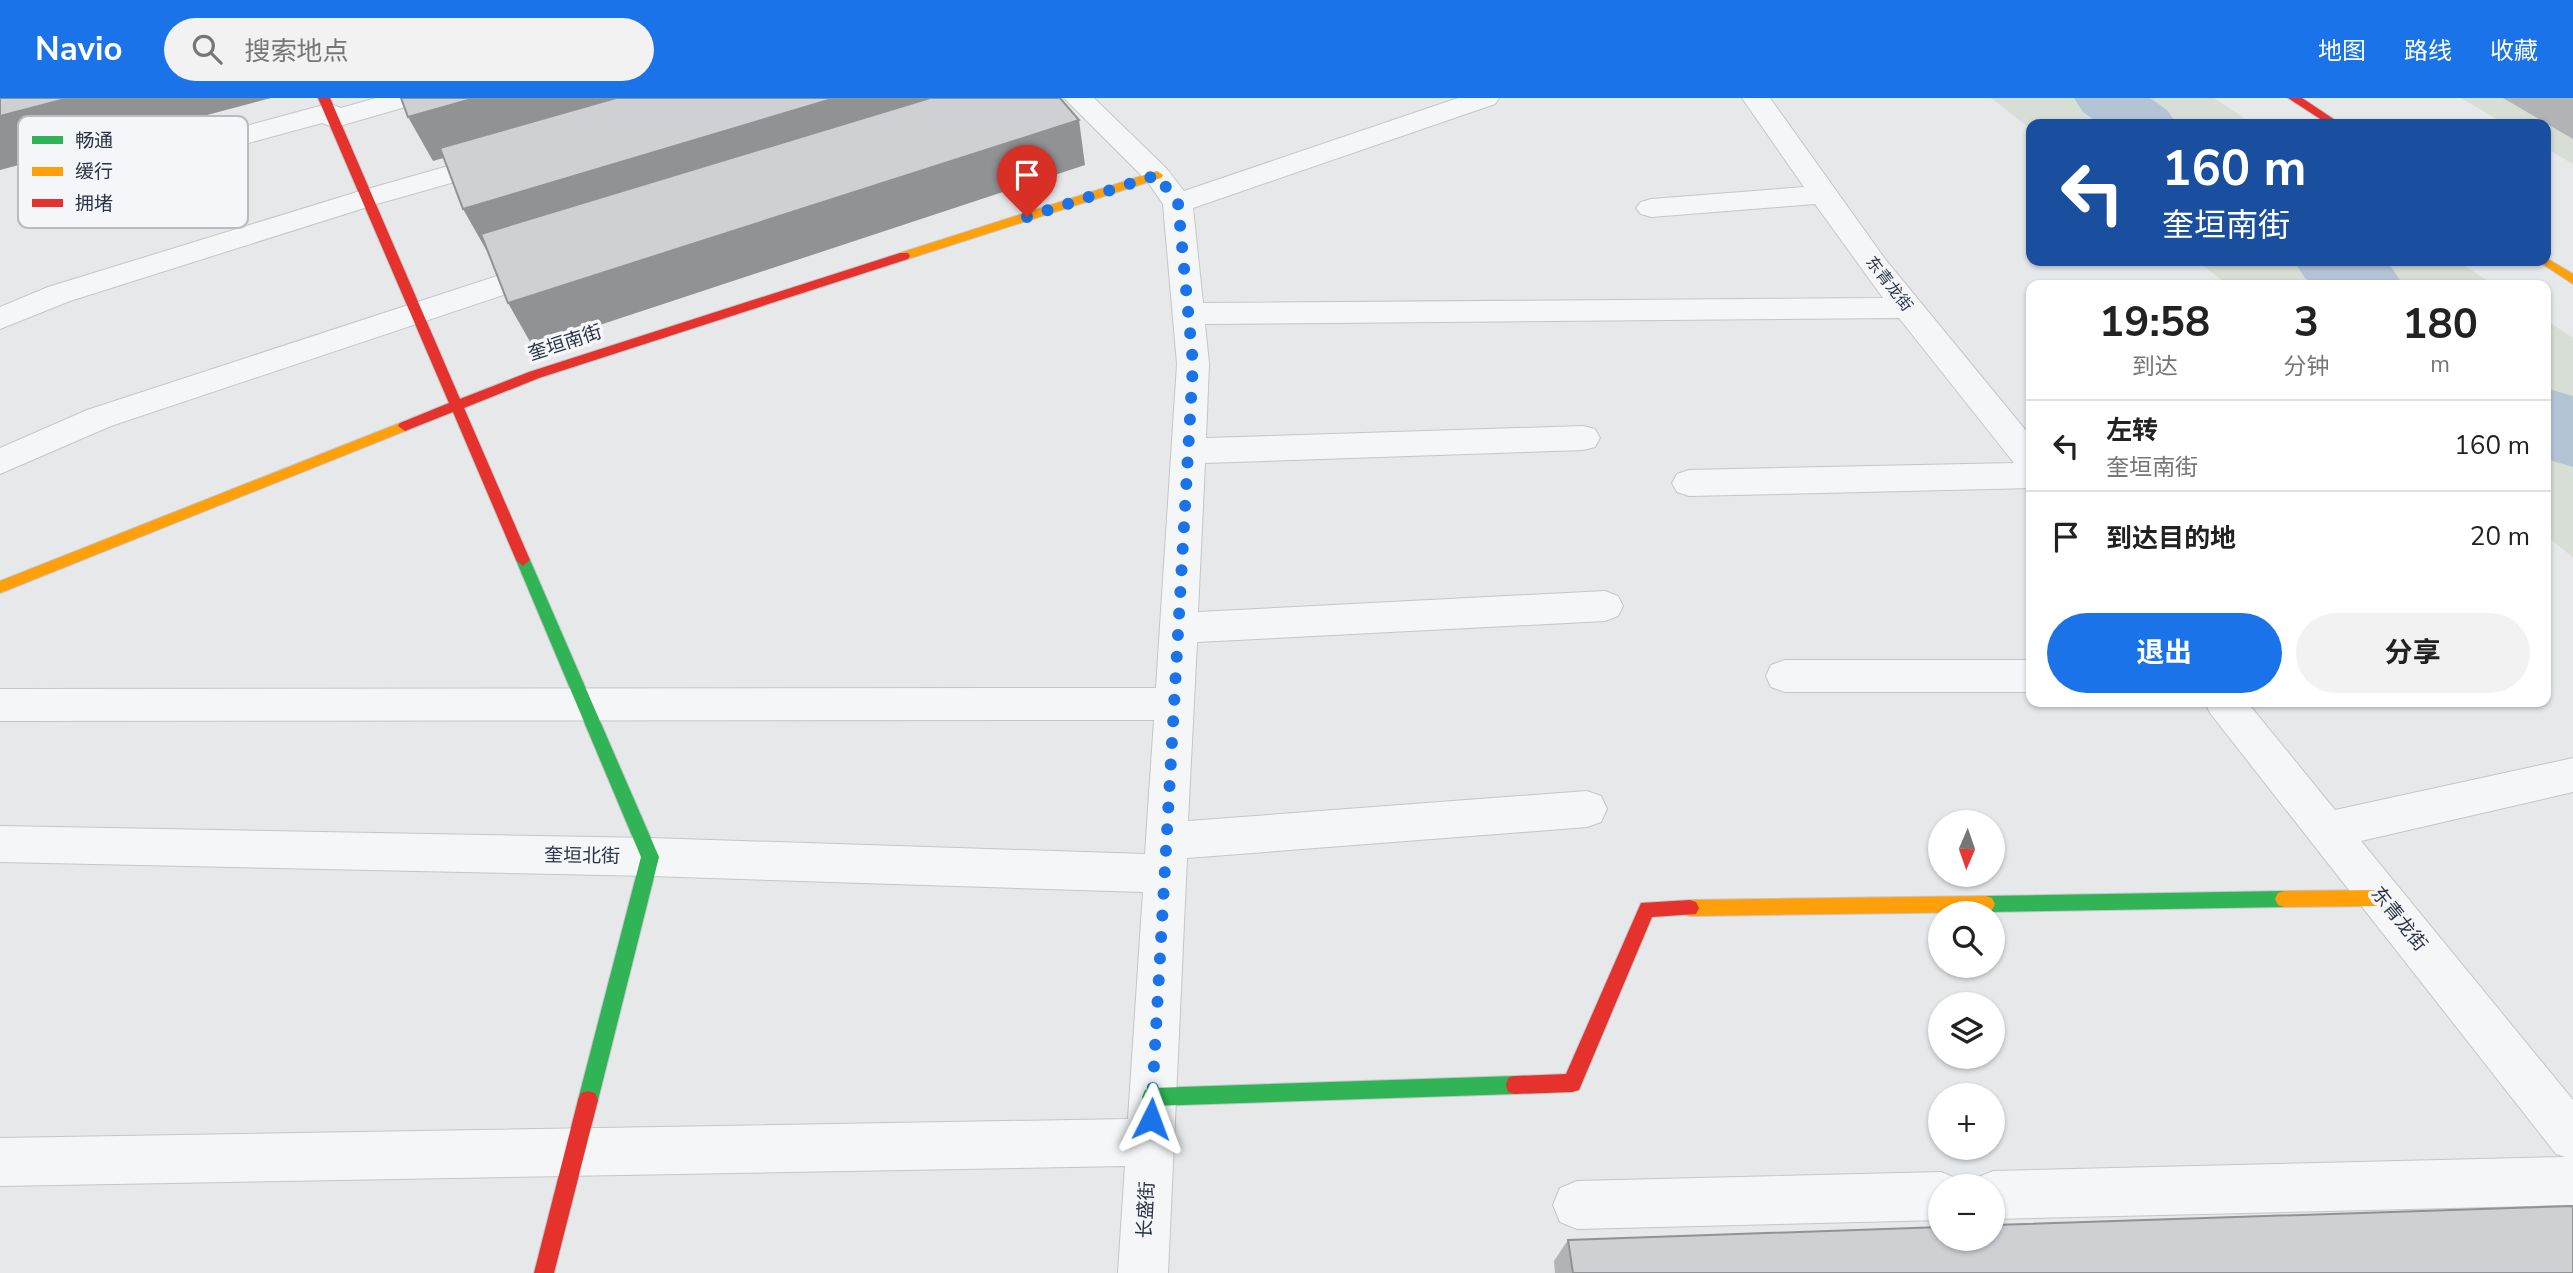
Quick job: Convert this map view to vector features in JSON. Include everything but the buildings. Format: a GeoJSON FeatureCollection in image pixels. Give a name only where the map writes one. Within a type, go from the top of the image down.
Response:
{"type":"FeatureCollection","features":[{"type":"Feature","properties":{"kind":"street"},"geometry":{"type":"LineString","coordinates":[[248,132],[329,109],[406,98]]}},
{"type":"Feature","properties":{"kind":"street"},"geometry":{"type":"LineString","coordinates":[[1066,99],[1167,189],[1485,98]]}},
{"type":"Feature","properties":{"kind":"street","name":"东青龙街"},"geometry":{"type":"LineString","coordinates":[[1756,98],[1907,308],[2026,455]]}},
{"type":"Feature","properties":{"kind":"street"},"geometry":{"type":"LineString","coordinates":[[2294,98],[2327,119]]}},
{"type":"Feature","properties":{"kind":"street"},"geometry":{"type":"LineString","coordinates":[[329,109],[650,858],[544,1273]]}},
{"type":"Feature","properties":{"kind":"street"},"geometry":{"type":"LineString","coordinates":[[0,319],[59,294],[367,198],[523,154]]}},
{"type":"Feature","properties":{"kind":"street","name":"长盛街"},"geometry":{"type":"LineString","coordinates":[[1143,1273],[1193,364],[1188,314],[1167,189]]}},
{"type":"Feature","properties":{"kind":"street","name":"奎垣南街"},"geometry":{"type":"LineString","coordinates":[[0,587],[534,375],[1167,189]]}},
{"type":"Feature","properties":{"kind":"street"},"geometry":{"type":"LineString","coordinates":[[1651,208],[1823,194]]}},
{"type":"Feature","properties":{"kind":"street"},"geometry":{"type":"LineString","coordinates":[[0,462],[99,418],[575,260]]}},
{"type":"Feature","properties":{"kind":"street"},"geometry":{"type":"LineString","coordinates":[[2551,266],[2573,280]]}},
{"type":"Feature","properties":{"kind":"street"},"geometry":{"type":"LineString","coordinates":[[1188,314],[1907,308]]}},
{"type":"Feature","properties":{"kind":"street"},"geometry":{"type":"LineString","coordinates":[[1188,451],[1583,438]]}},
{"type":"Feature","properties":{"kind":"street"},"geometry":{"type":"LineString","coordinates":[[1689,483],[2026,475]]}},
{"type":"Feature","properties":{"kind":"street"},"geometry":{"type":"LineString","coordinates":[[1178,628],[1605,606]]}},
{"type":"Feature","properties":{"kind":"street"},"geometry":{"type":"LineString","coordinates":[[1785,676],[2026,676]]}},
{"type":"Feature","properties":{"kind":"street"},"geometry":{"type":"LineString","coordinates":[[0,705],[1174,704]]}},
{"type":"Feature","properties":{"kind":"street","name":"东青龙街"},"geometry":{"type":"LineString","coordinates":[[2228,707],[2573,1137]]}},
{"type":"Feature","properties":{"kind":"street"},"geometry":{"type":"LineString","coordinates":[[2327,830],[2573,775]]}},
{"type":"Feature","properties":{"kind":"street","name":"奎垣北街"},"geometry":{"type":"LineString","coordinates":[[0,844],[650,858],[1165,858],[1587,809]]}},
{"type":"Feature","properties":{"kind":"street"},"geometry":{"type":"LineString","coordinates":[[0,1162],[574,1154],[1151,1120],[1572,1083],[1647,909],[2381,898]]}},
{"type":"Feature","properties":{"kind":"street"},"geometry":{"type":"LineString","coordinates":[[2005,1195],[2573,1181]]}},
{"type":"Feature","properties":{"kind":"street"},"geometry":{"type":"LineString","coordinates":[[1577,1205],[1928,1196]]}},
{"type":"Feature","properties":{"kind":"shaded area"},"geometry":{"type":"Polygon","coordinates":[[[1991,98],[2214,98],[2246,119],[2026,119],[2026,125],[1991,98]]]}},
{"type":"Feature","properties":{"kind":"shaded area"},"geometry":{"type":"Polygon","coordinates":[[[2461,98],[2573,98],[2573,164],[2551,151],[2551,119],[2497,119],[2461,98]]]}},
{"type":"Feature","properties":{"kind":"shaded area"},"geometry":{"type":"Polygon","coordinates":[[[2203,266],[2465,266],[2486,280],[2222,280],[2203,266]]]}},
{"type":"Feature","properties":{"kind":"shaded area"},"geometry":{"type":"Polygon","coordinates":[[[2551,323],[2573,338],[2573,557],[2551,540],[2551,323]]]}},
{"type":"Feature","properties":{"kind":"waterway"},"geometry":{"type":"LineString","coordinates":[[2107,98],[2136,119]]}},
{"type":"Feature","properties":{"kind":"waterway"},"geometry":{"type":"LineString","coordinates":[[2338,266],[2358,280]]}},
{"type":"Feature","properties":{"kind":"waterway"},"geometry":{"type":"LineString","coordinates":[[2551,421],[2573,437]]}},
{"type":"Feature","properties":{"kind":"traffic: fast"},"geometry":{"type":"LineString","coordinates":[[523,560],[650,857],[588,1100]]}},
{"type":"Feature","properties":{"kind":"traffic: fast"},"geometry":{"type":"LineString","coordinates":[[2005,904],[2284,899]]}},
{"type":"Feature","properties":{"kind":"traffic: fast"},"geometry":{"type":"LineString","coordinates":[[1152,1097],[1515,1085]]}},
{"type":"Feature","properties":{"kind":"traffic: slow"},"geometry":{"type":"LineString","coordinates":[[904,256],[1157,175]]}},
{"type":"Feature","properties":{"kind":"traffic: slow"},"geometry":{"type":"LineString","coordinates":[[2551,266],[2573,280]]}},
{"type":"Feature","properties":{"kind":"traffic: slow"},"geometry":{"type":"LineString","coordinates":[[0,587],[405,426]]}},
{"type":"Feature","properties":{"kind":"traffic: slow"},"geometry":{"type":"LineString","coordinates":[[2284,899],[2381,898]]}},
{"type":"Feature","properties":{"kind":"traffic: slow"},"geometry":{"type":"LineString","coordinates":[[1690,908],[1928,905]]}},
{"type":"Feature","properties":{"kind":"traffic: jam"},"geometry":{"type":"LineString","coordinates":[[324,98],[523,560]]}},
{"type":"Feature","properties":{"kind":"traffic: jam"},"geometry":{"type":"LineString","coordinates":[[2294,98],[2327,119]]}},
{"type":"Feature","properties":{"kind":"traffic: jam"},"geometry":{"type":"LineString","coordinates":[[405,426],[534,375],[904,256]]}},
{"type":"Feature","properties":{"kind":"traffic: jam"},"geometry":{"type":"LineString","coordinates":[[1515,1085],[1572,1083],[1647,909],[1690,908]]}},
{"type":"Feature","properties":{"kind":"traffic: jam"},"geometry":{"type":"LineString","coordinates":[[544,1273],[588,1100]]}},
{"type":"Feature","properties":{"kind":"route"},"geometry":{"type":"LineString","coordinates":[[1027,217],[1157,175],[1178,203],[1193,364],[1151,1119]]}}]}
